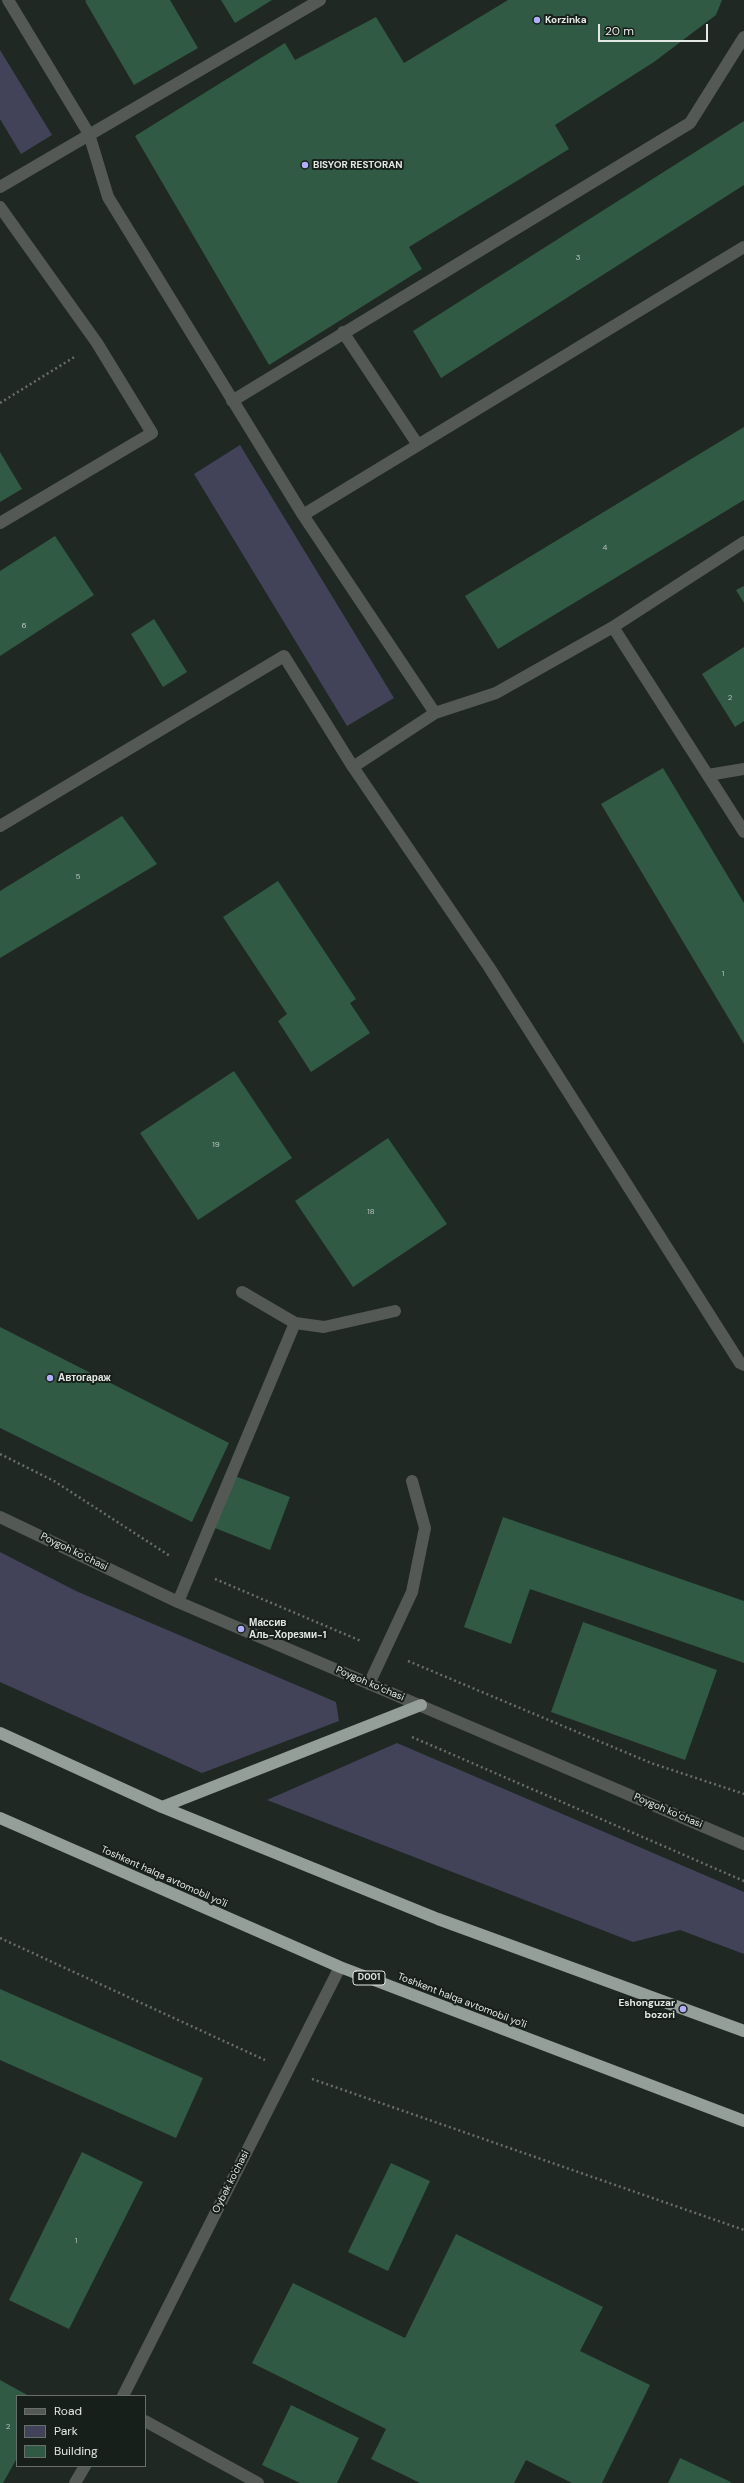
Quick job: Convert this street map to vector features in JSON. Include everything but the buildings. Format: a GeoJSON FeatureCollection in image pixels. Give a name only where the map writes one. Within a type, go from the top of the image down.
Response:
{"type":"FeatureCollection","features":[{"type":"Feature","properties":{"kind":"highway"},"geometry":{"type":"LineString","coordinates":[[162,1807],[421,1706]]}},
{"type":"Feature","properties":{"kind":"highway"},"geometry":{"type":"LineString","coordinates":[[0,1733],[162,1807],[438,1919],[744,2030]]}},
{"type":"Feature","properties":{"kind":"highway","name":"Toshkent halqa avtomobil yo'li"},"geometry":{"type":"LineString","coordinates":[[0,1818],[340,1967],[744,2121]]}},
{"type":"Feature","properties":{"kind":"street"},"geometry":{"type":"LineString","coordinates":[[8,0],[89,134],[108,197],[303,515],[435,713]]}},
{"type":"Feature","properties":{"kind":"street"},"geometry":{"type":"LineString","coordinates":[[0,187],[320,0]]}},
{"type":"Feature","properties":{"kind":"street"},"geometry":{"type":"LineString","coordinates":[[232,401],[343,332],[690,123],[744,37]]}},
{"type":"Feature","properties":{"kind":"street"},"geometry":{"type":"LineString","coordinates":[[0,207],[97,343],[152,433],[0,523]]}},
{"type":"Feature","properties":{"kind":"street"},"geometry":{"type":"LineString","coordinates":[[303,515],[744,247]]}},
{"type":"Feature","properties":{"kind":"street"},"geometry":{"type":"LineString","coordinates":[[343,332],[418,445]]}},
{"type":"Feature","properties":{"kind":"street"},"geometry":{"type":"LineString","coordinates":[[353,767],[435,713],[496,693],[614,626],[744,542]]}},
{"type":"Feature","properties":{"kind":"street"},"geometry":{"type":"LineString","coordinates":[[614,626],[744,832]]}},
{"type":"Feature","properties":{"kind":"street"},"geometry":{"type":"LineString","coordinates":[[0,826],[284,656],[353,767],[489,968],[740,1363],[744,1365]]}},
{"type":"Feature","properties":{"kind":"street"},"geometry":{"type":"LineString","coordinates":[[708,775],[744,770]]}},
{"type":"Feature","properties":{"kind":"street"},"geometry":{"type":"LineString","coordinates":[[242,1292],[295,1324],[324,1327],[395,1311]]}},
{"type":"Feature","properties":{"kind":"street"},"geometry":{"type":"LineString","coordinates":[[178,1602],[295,1324]]}},
{"type":"Feature","properties":{"kind":"street"},"geometry":{"type":"LineString","coordinates":[[369,1684],[412,1592],[425,1528],[412,1481]]}},
{"type":"Feature","properties":{"kind":"street","name":"Poygoh koʻchasi"},"geometry":{"type":"LineString","coordinates":[[0,1516],[178,1602],[744,1844]]}},
{"type":"Feature","properties":{"kind":"street","name":"Oybek ko'chasi"},"geometry":{"type":"LineString","coordinates":[[124,2395],[340,1967]]}},
{"type":"Feature","properties":{"kind":"street"},"geometry":{"type":"LineString","coordinates":[[146,2422],[258,2483]]}},
{"type":"Feature","properties":{"kind":"street"},"geometry":{"type":"LineString","coordinates":[[76,2483],[84,2467]]}},
{"type":"Feature","properties":{"kind":"path"},"geometry":{"type":"LineString","coordinates":[[0,403],[97,343]]}},
{"type":"Feature","properties":{"kind":"path"},"geometry":{"type":"LineString","coordinates":[[412,1736],[744,1881]]}},
{"type":"Feature","properties":{"kind":"path"},"geometry":{"type":"LineString","coordinates":[[0,1938],[287,2071],[744,2230]]}},
{"type":"Feature","properties":{"kind":"green space"},"geometry":{"type":"Polygon","coordinates":[[[0,50],[52,135],[21,154],[0,119],[0,50]]]}},
{"type":"Feature","properties":{"kind":"green space"},"geometry":{"type":"Polygon","coordinates":[[[240,445],[394,698],[347,726],[194,474],[240,445]]]}},
{"type":"Feature","properties":{"kind":"green space"},"geometry":{"type":"Polygon","coordinates":[[[0,1552],[76,1591],[336,1702],[339,1721],[202,1773],[0,1682],[0,1552]]]}},
{"type":"Feature","properties":{"kind":"green space"},"geometry":{"type":"Polygon","coordinates":[[[397,1743],[744,1892],[744,1954],[680,1930],[633,1942],[267,1800],[397,1743]]]}},
{"type":"Feature","properties":{"kind":"place","name":"Korzinka"},"geometry":{"type":"Point","coordinates":[537,20]}},
{"type":"Feature","properties":{"kind":"place","name":"BISYOR RESTORAN"},"geometry":{"type":"Point","coordinates":[305,165]}},
{"type":"Feature","properties":{"kind":"place","name":"Автогараж"},"geometry":{"type":"Point","coordinates":[50,1378]}},
{"type":"Feature","properties":{"kind":"place","name":"Массив Аль-Хорезми-1"},"geometry":{"type":"Point","coordinates":[241,1629]}},
{"type":"Feature","properties":{"kind":"place","name":"Eshonguzar bozori"},"geometry":{"type":"Point","coordinates":[683,2009]}}]}
